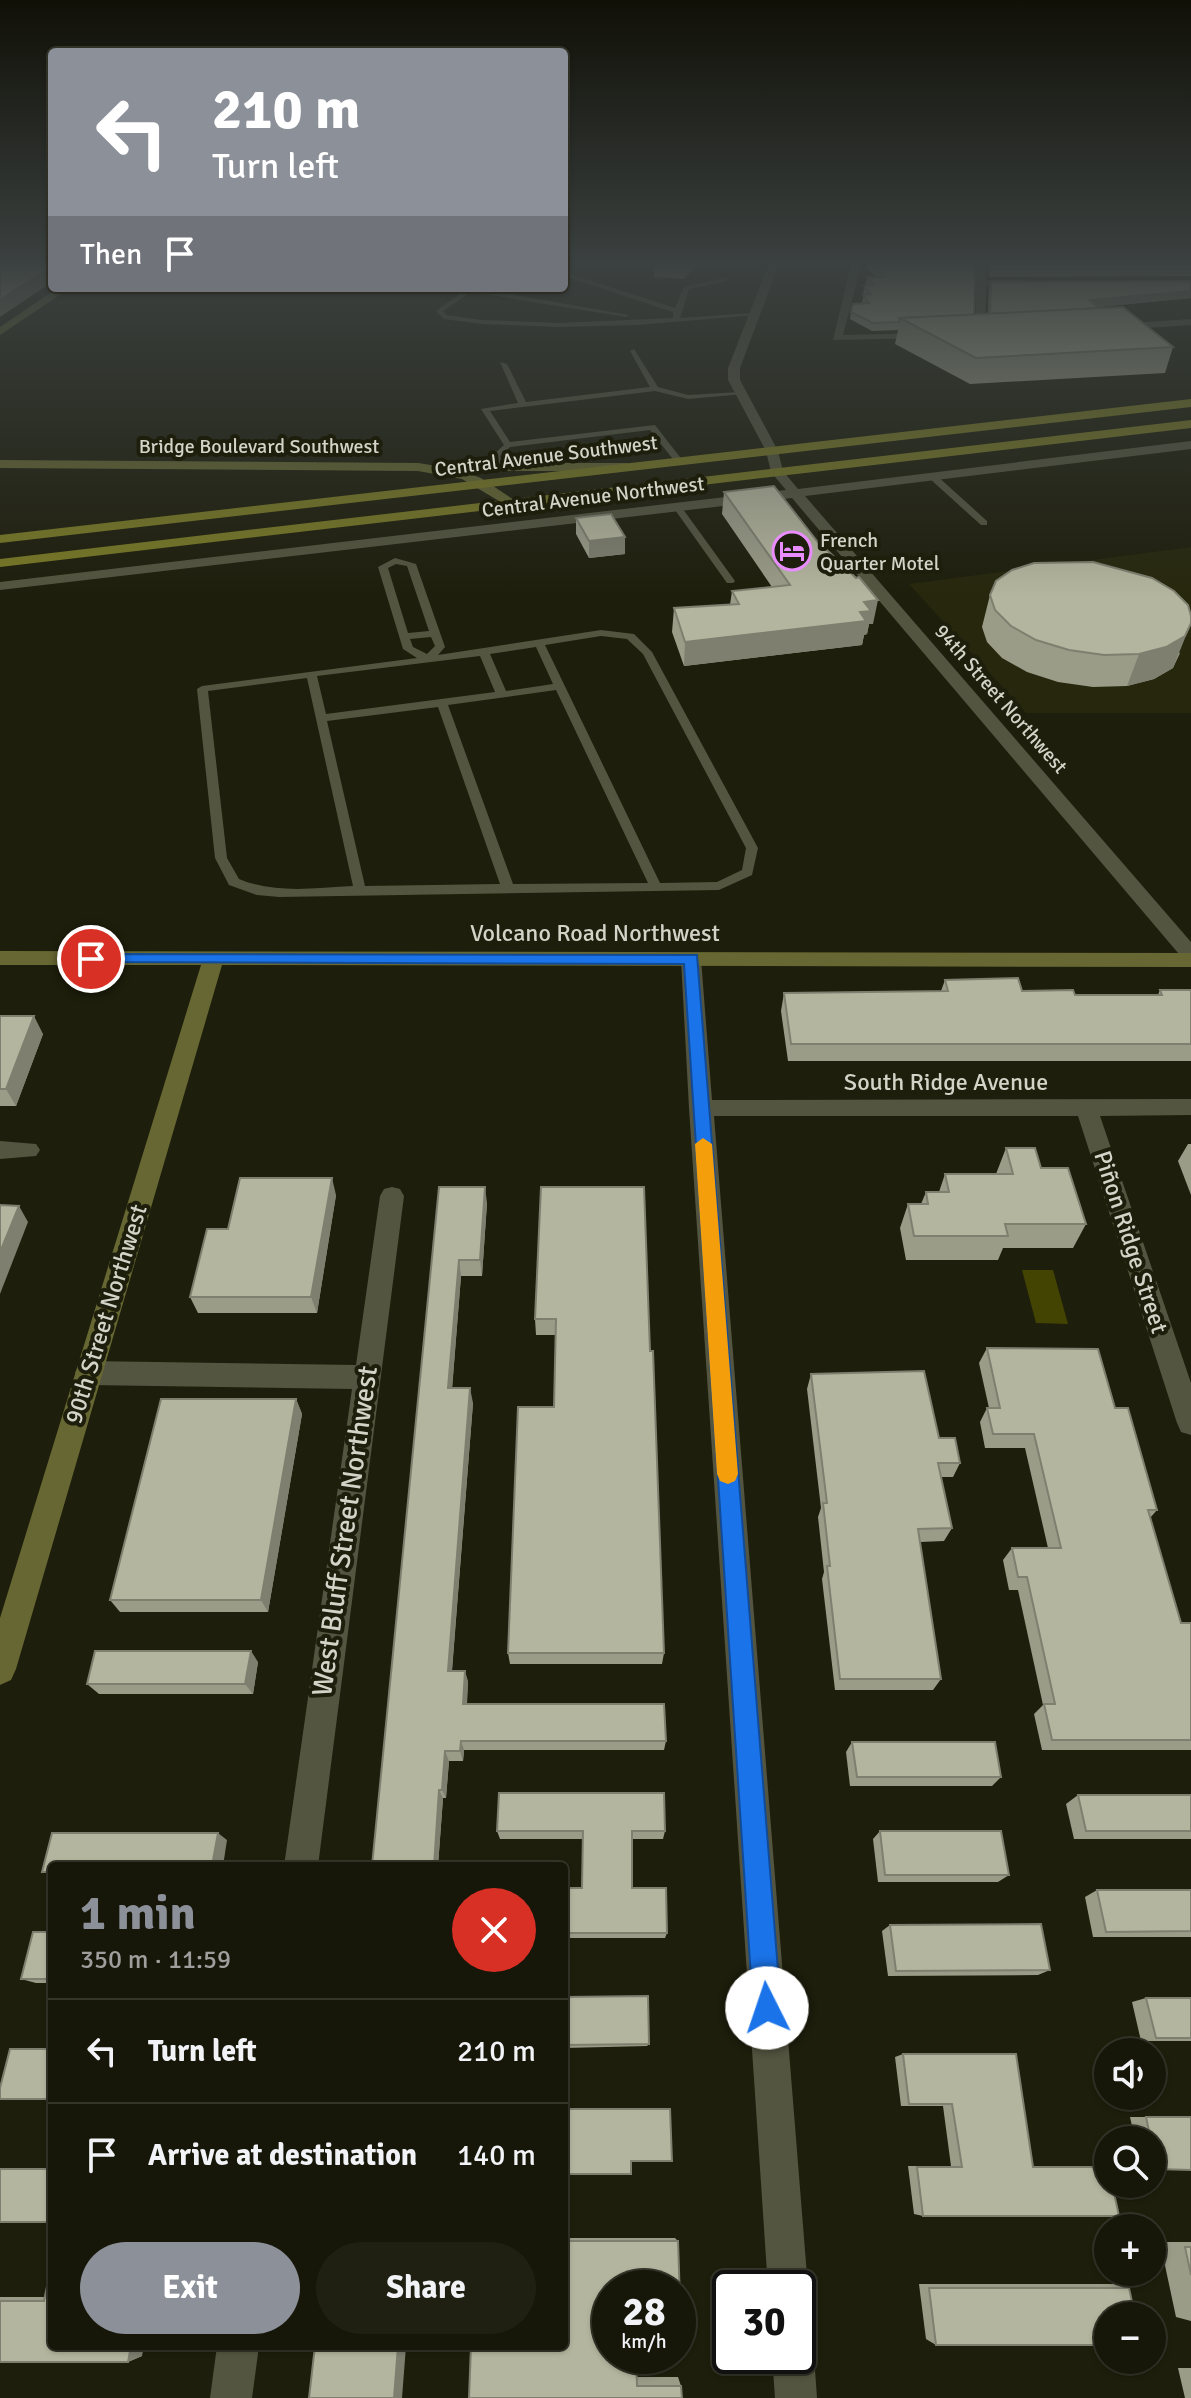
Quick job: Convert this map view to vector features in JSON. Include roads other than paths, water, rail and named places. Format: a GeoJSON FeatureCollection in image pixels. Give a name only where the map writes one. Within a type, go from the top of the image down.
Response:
{"type":"FeatureCollection","features":[{"type":"Feature","properties":{"kind":"main road","name":"Central Avenue Southwest"},"geometry":{"type":"LineString","coordinates":[[0,539],[1191,403]]}},
{"type":"Feature","properties":{"kind":"main road","name":"Central Avenue Northwest"},"geometry":{"type":"LineString","coordinates":[[0,563],[1191,424]]}},
{"type":"Feature","properties":{"kind":"street"},"geometry":{"type":"LineString","coordinates":[[734,373],[740,394],[772,451],[777,472]]}},
{"type":"Feature","properties":{"kind":"street","name":"Central Avenue Northwest"},"geometry":{"type":"LineString","coordinates":[[0,586],[388,543],[1191,445]]}},
{"type":"Feature","properties":{"kind":"street","name":"Bridge Boulevard Southwest"},"geometry":{"type":"LineString","coordinates":[[0,464],[418,467],[457,472],[484,483],[509,503]]}},
{"type":"Feature","properties":{"kind":"street"},"geometry":{"type":"LineString","coordinates":[[398,467],[414,475],[416,491]]}},
{"type":"Feature","properties":{"kind":"street"},"geometry":{"type":"LineString","coordinates":[[418,467],[628,467]]}},
{"type":"Feature","properties":{"kind":"street","name":"94th Street Northwest"},"geometry":{"type":"LineString","coordinates":[[777,472],[1191,958]]}},
{"type":"Feature","properties":{"kind":"street","name":"Volcano Road Northwest"},"geometry":{"type":"LineString","coordinates":[[0,958],[1191,958]]}},
{"type":"Feature","properties":{"kind":"street"},"geometry":{"type":"LineString","coordinates":[[691,959],[787,2270]]}},
{"type":"Feature","properties":{"kind":"street","name":"90th Street Northwest"},"geometry":{"type":"LineString","coordinates":[[0,1669],[213,960]]}},
{"type":"Feature","properties":{"kind":"street","name":"Piñon Ridge Street"},"geometry":{"type":"LineString","coordinates":[[1086,1107],[1191,1423]]}},
{"type":"Feature","properties":{"kind":"street","name":"South Ridge Avenue"},"geometry":{"type":"LineString","coordinates":[[700,1108],[1191,1107]]}},
{"type":"Feature","properties":{"kind":"street"},"geometry":{"type":"LineString","coordinates":[[0,1150],[28,1150]]}},
{"type":"Feature","properties":{"kind":"street","name":"West Bluff Street Northwest"},"geometry":{"type":"LineString","coordinates":[[302,1862],[392,1196]]}},
{"type":"Feature","properties":{"kind":"street"},"geometry":{"type":"LineString","coordinates":[[88,1373],[365,1377]]}},
{"type":"Feature","properties":{"kind":"street"},"geometry":{"type":"LineString","coordinates":[[231,2398],[237,2350]]}},
{"type":"Feature","properties":{"kind":"street"},"geometry":{"type":"LineString","coordinates":[[794,2374],[796,2398]]}},
{"type":"Feature","properties":{"kind":"lane"},"geometry":{"type":"LineString","coordinates":[[507,373],[523,404]]}},
{"type":"Feature","properties":{"kind":"lane"},"geometry":{"type":"LineString","coordinates":[[646,373],[655,389]]}},
{"type":"Feature","properties":{"kind":"lane"},"geometry":{"type":"LineString","coordinates":[[508,445],[485,409],[655,389],[688,397],[740,394]]}},
{"type":"Feature","properties":{"kind":"lane"},"geometry":{"type":"LineString","coordinates":[[501,467],[496,456],[508,445],[652,427],[679,461]]}},
{"type":"Feature","properties":{"kind":"lane"},"geometry":{"type":"LineString","coordinates":[[932,476],[984,523]]}},
{"type":"Feature","properties":{"kind":"lane"},"geometry":{"type":"LineString","coordinates":[[677,507],[730,581]]}},
{"type":"Feature","properties":{"kind":"lane"},"geometry":{"type":"LineString","coordinates":[[388,543],[395,561]]}},
{"type":"Feature","properties":{"kind":"lane"},"geometry":{"type":"LineString","coordinates":[[395,561],[411,564],[440,647],[428,659],[408,649],[403,637],[383,567],[395,561]]}},
{"type":"Feature","properties":{"kind":"lane"},"geometry":{"type":"LineString","coordinates":[[403,637],[435,633]]}},
{"type":"Feature","properties":{"kind":"lane"},"geometry":{"type":"LineString","coordinates":[[601,633],[630,636],[647,652],[752,848],[748,872],[719,886],[257,891],[234,882],[221,858],[202,689],[428,659],[601,633]]}},
{"type":"Feature","properties":{"kind":"lane"},"geometry":{"type":"LineString","coordinates":[[539,643],[656,887]]}},
{"type":"Feature","properties":{"kind":"lane"},"geometry":{"type":"LineString","coordinates":[[484,652],[502,695]]}},
{"type":"Feature","properties":{"kind":"lane"},"geometry":{"type":"LineString","coordinates":[[311,674],[360,890]]}},
{"type":"Feature","properties":{"kind":"lane"},"geometry":{"type":"LineString","coordinates":[[323,718],[560,686]]}},
{"type":"Feature","properties":{"kind":"lane"},"geometry":{"type":"LineString","coordinates":[[442,703],[508,889]]}},
{"type":"Feature","properties":{"kind":"place","name":"French Quarter Motel"},"geometry":{"type":"Point","coordinates":[792,551]}}]}
